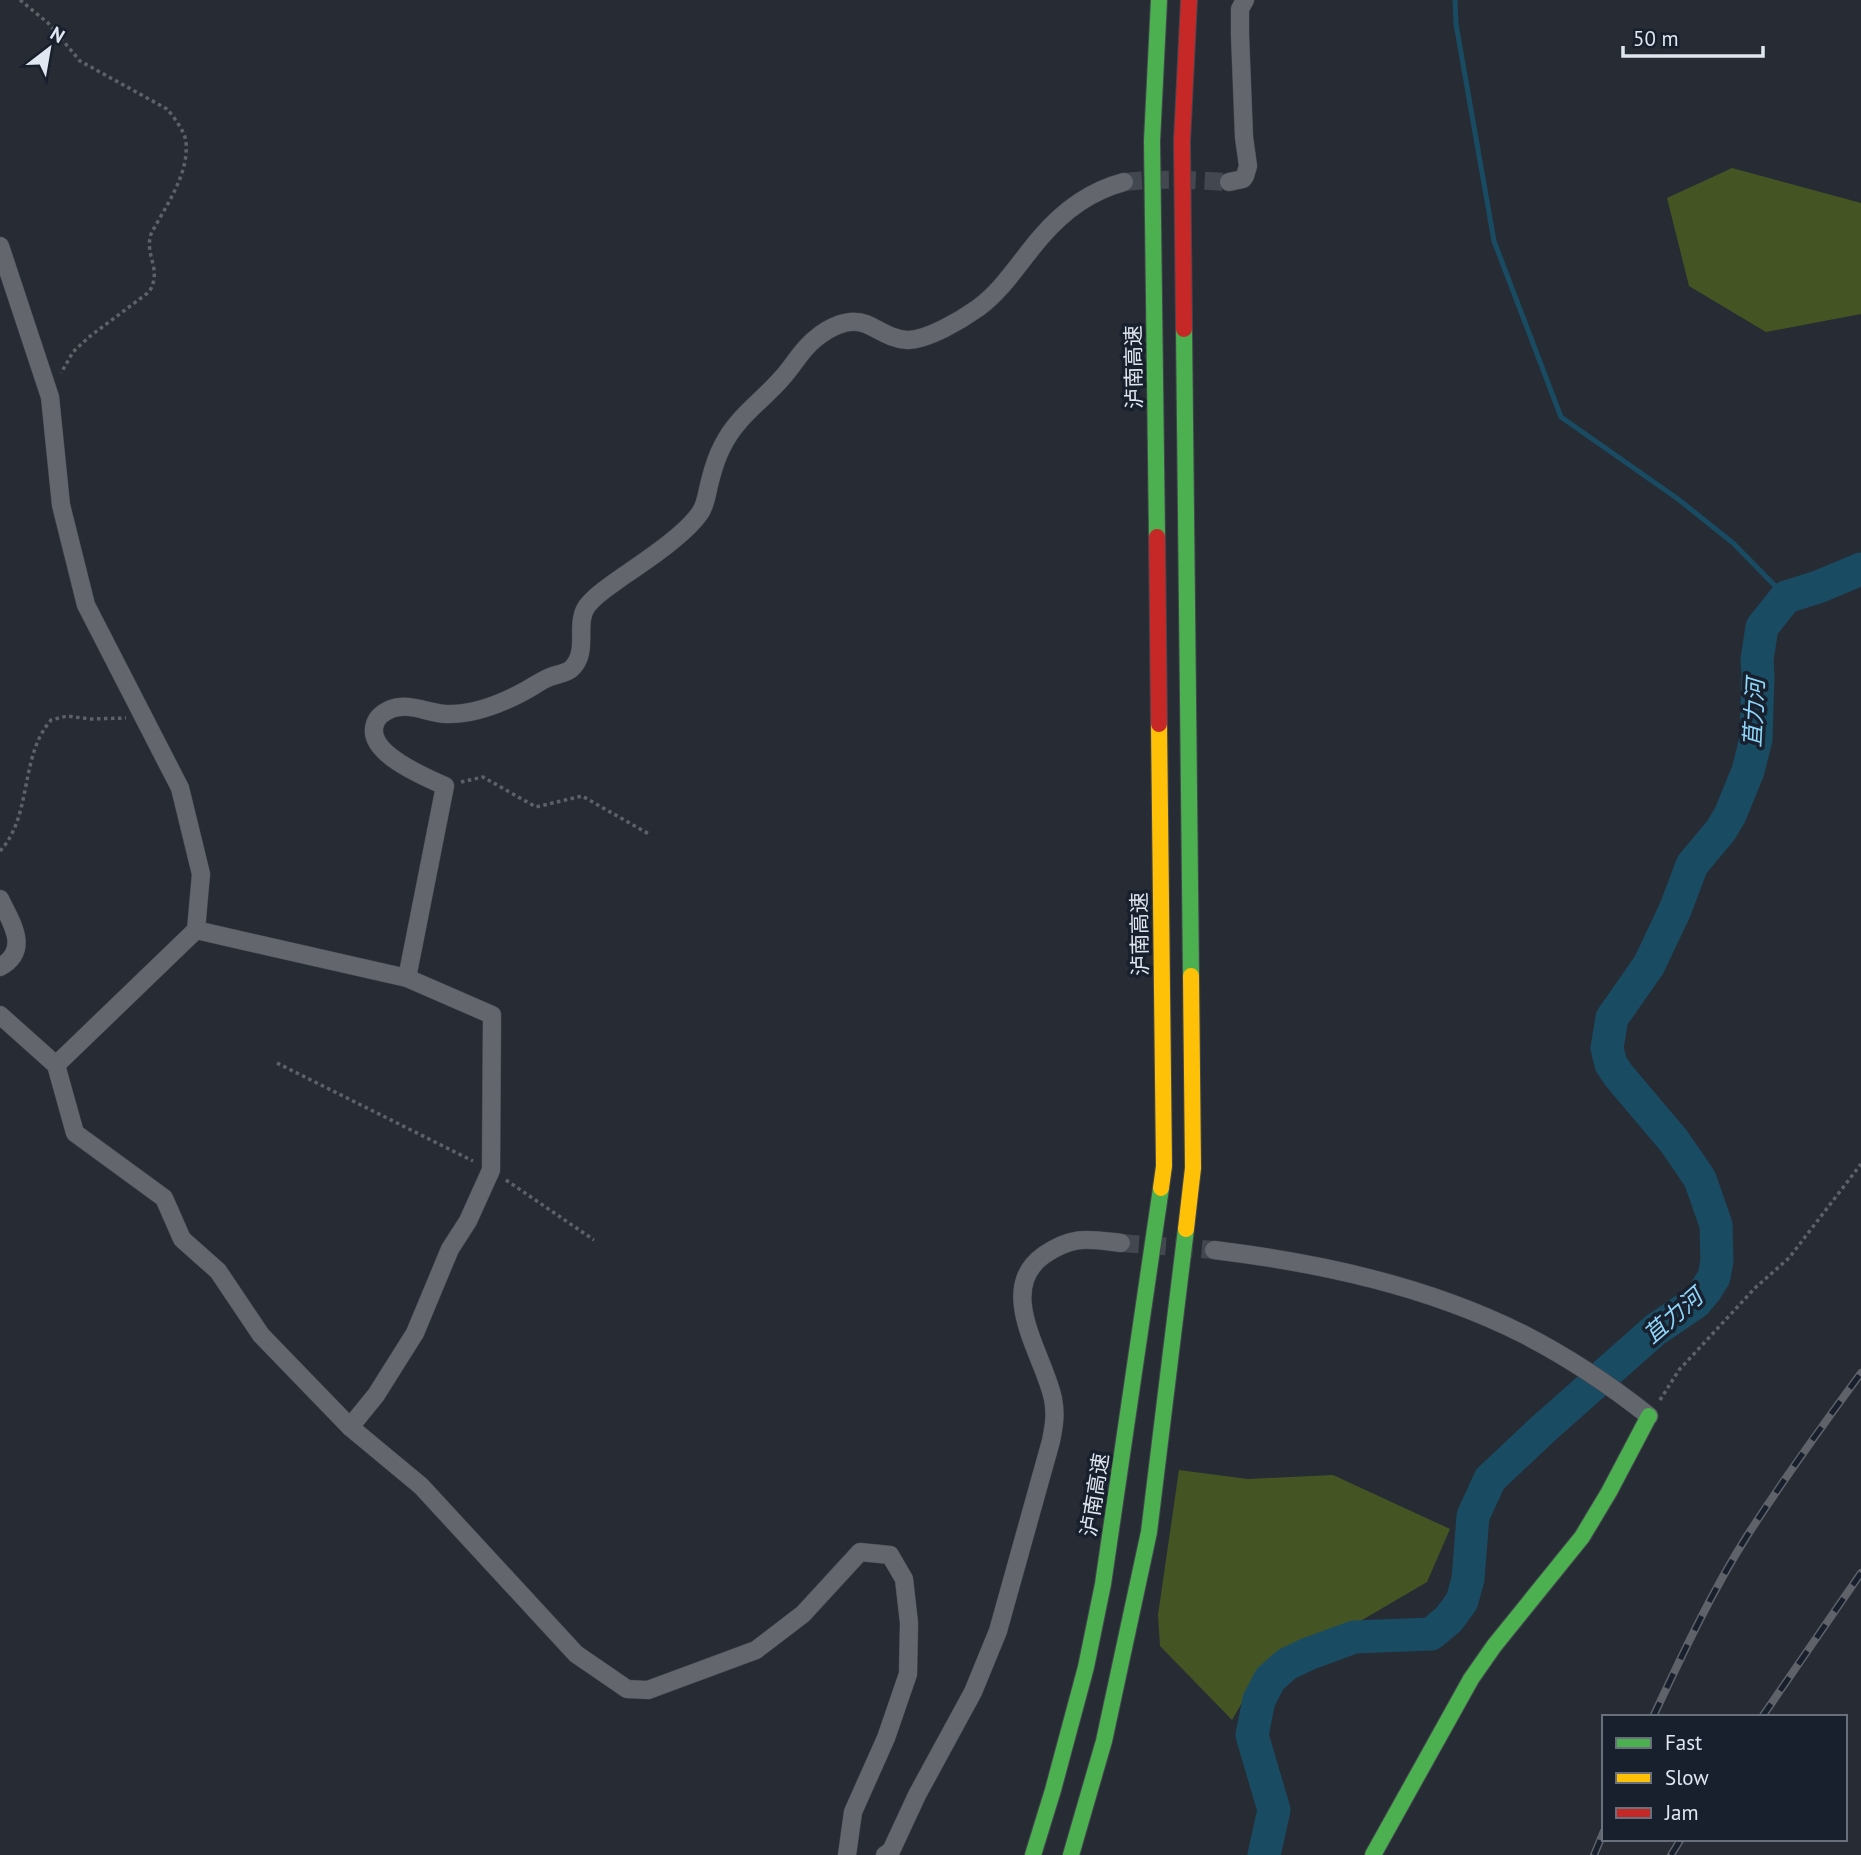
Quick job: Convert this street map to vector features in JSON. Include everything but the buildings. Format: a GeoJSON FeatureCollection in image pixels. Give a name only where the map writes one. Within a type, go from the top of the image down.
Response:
{"type":"FeatureCollection","features":[{"type":"Feature","properties":{"kind":"main road","name":"泸南高速"},"geometry":{"type":"LineString","coordinates":[[1032,1855],[1053,1790],[1086,1667],[1102,1584],[1164,1166],[1152,155],[1159,0]]}},
{"type":"Feature","properties":{"kind":"main road"},"geometry":{"type":"LineString","coordinates":[[1071,1855],[1104,1741],[1149,1532],[1193,1168],[1182,141],[1189,0]]}},
{"type":"Feature","properties":{"kind":"main road"},"geometry":{"type":"LineString","coordinates":[[1373,1855],[1471,1679],[1494,1646],[1582,1537],[1649,1416]]}},
{"type":"Feature","properties":{"kind":"street"},"geometry":{"type":"LineString","coordinates":[[1229,182],[1245,177],[1248,166],[1244,136],[1240,35],[1240,9],[1245,0]]}},
{"type":"Feature","properties":{"kind":"street"},"geometry":{"type":"LineString","coordinates":[[407,978],[446,786],[408,768],[377,743],[374,726],[382,714],[399,707],[446,714],[475,711],[508,700],[549,677],[571,669],[580,653],[581,621],[588,604],[670,541],[700,514],[717,459],[731,431],[744,414],[780,381],[804,348],[834,327],[852,322],[862,322],[899,339],[916,339],[952,323],[996,293],[1065,212],[1085,197],[1105,187],[1124,182]]}},
{"type":"Feature","properties":{"kind":"street"},"geometry":{"type":"LineString","coordinates":[[0,246],[50,397],[61,505],[86,605],[180,789],[201,874],[196,930],[56,1065]]}},
{"type":"Feature","properties":{"kind":"street"},"geometry":{"type":"LineString","coordinates":[[0,899],[18,940],[9,962],[0,967]]}},
{"type":"Feature","properties":{"kind":"street"},"geometry":{"type":"LineString","coordinates":[[196,930],[407,978],[492,1015],[491,1170],[468,1221],[450,1249],[415,1333],[376,1395],[350,1427]]}},
{"type":"Feature","properties":{"kind":"street"},"geometry":{"type":"LineString","coordinates":[[0,1015],[56,1065],[75,1133],[164,1198],[183,1239],[218,1271],[261,1335],[350,1427],[421,1486],[576,1654],[627,1689],[648,1690],[756,1650],[803,1615],[860,1552],[890,1555],[904,1579],[909,1623],[908,1674],[886,1738],[853,1812],[847,1855]]}},
{"type":"Feature","properties":{"kind":"street"},"geometry":{"type":"LineString","coordinates":[[885,1855],[891,1851],[917,1795],[974,1692],[998,1631],[1051,1441],[1056,1418],[1052,1395],[1027,1329],[1023,1305],[1024,1286],[1029,1273],[1039,1258],[1058,1245],[1084,1239],[1121,1243]]}},
{"type":"Feature","properties":{"kind":"street"},"geometry":{"type":"LineString","coordinates":[[1214,1250],[1307,1264],[1400,1286],[1447,1302],[1523,1334],[1560,1354],[1649,1416]]}},
{"type":"Feature","properties":{"kind":"path"},"geometry":{"type":"LineString","coordinates":[[20,0],[48,23],[80,61],[167,109],[186,142],[185,160],[179,180],[148,243],[155,265],[153,286],[73,352],[50,397]]}},
{"type":"Feature","properties":{"kind":"path"},"geometry":{"type":"LineString","coordinates":[[0,851],[14,830],[36,742],[51,720],[67,716],[90,719],[144,717]]}},
{"type":"Feature","properties":{"kind":"path"},"geometry":{"type":"LineString","coordinates":[[446,786],[483,777],[536,807],[582,796],[649,834]]}},
{"type":"Feature","properties":{"kind":"path"},"geometry":{"type":"LineString","coordinates":[[277,1063],[491,1170],[594,1240]]}},
{"type":"Feature","properties":{"kind":"path"},"geometry":{"type":"LineString","coordinates":[[1649,1416],[1679,1370],[1755,1288],[1789,1258],[1861,1164]]}},
{"type":"Feature","properties":{"kind":"green space"},"geometry":{"type":"Polygon","coordinates":[[[1732,168],[1861,203],[1861,314],[1766,332],[1689,286],[1667,198],[1732,168]]]}},
{"type":"Feature","properties":{"kind":"green space"},"geometry":{"type":"Polygon","coordinates":[[[1179,1470],[1248,1479],[1333,1475],[1450,1529],[1427,1582],[1328,1640],[1281,1658],[1255,1680],[1232,1720],[1160,1646],[1158,1615],[1179,1470]]]}},
{"type":"Feature","properties":{"kind":"waterway"},"geometry":{"type":"LineString","coordinates":[[1455,0],[1456,24],[1494,241],[1561,417],[1678,499],[1733,543],[1786,597]]}},
{"type":"Feature","properties":{"kind":"waterway","name":"苴力河"},"geometry":{"type":"LineString","coordinates":[[1264,1855],[1274,1810],[1252,1735],[1259,1700],[1270,1679],[1287,1664],[1354,1637],[1431,1634],[1449,1619],[1462,1601],[1468,1579],[1473,1516],[1490,1479],[1655,1330],[1696,1302],[1714,1277],[1717,1261],[1716,1225],[1700,1179],[1674,1141],[1611,1064],[1607,1048],[1612,1018],[1649,965],[1675,910],[1692,865],[1730,815],[1748,771],[1756,739],[1757,660],[1762,627],[1786,597],[1861,569]]}},
{"type":"Feature","properties":{"kind":"tunnel"},"geometry":{"type":"LineString","coordinates":[[1124,182],[1229,182]]}},
{"type":"Feature","properties":{"kind":"tunnel"},"geometry":{"type":"LineString","coordinates":[[1121,1243],[1214,1250]]}},
{"type":"Feature","properties":{"kind":"railway"},"geometry":{"type":"LineString","coordinates":[[1654,1715],[1697,1625],[1734,1558],[1789,1474],[1861,1373]]}},
{"type":"Feature","properties":{"kind":"railway"},"geometry":{"type":"LineString","coordinates":[[1763,1715],[1861,1573]]}},
{"type":"Feature","properties":{"kind":"railway"},"geometry":{"type":"LineString","coordinates":[[1594,1855],[1602,1836]]}},
{"type":"Feature","properties":{"kind":"railway"},"geometry":{"type":"LineString","coordinates":[[1671,1855],[1680,1841]]}},
{"type":"Feature","properties":{"kind":"traffic: fast"},"geometry":{"type":"LineString","coordinates":[[1157,537],[1152,141],[1159,0]]}},
{"type":"Feature","properties":{"kind":"traffic: fast"},"geometry":{"type":"LineString","coordinates":[[1184,329],[1191,976]]}},
{"type":"Feature","properties":{"kind":"traffic: fast"},"geometry":{"type":"LineString","coordinates":[[1033,1855],[1086,1667],[1103,1584],[1161,1188]]}},
{"type":"Feature","properties":{"kind":"traffic: fast"},"geometry":{"type":"LineString","coordinates":[[1071,1855],[1104,1741],[1149,1532],[1186,1229]]}},
{"type":"Feature","properties":{"kind":"traffic: fast"},"geometry":{"type":"LineString","coordinates":[[1373,1855],[1471,1679],[1494,1646],[1582,1537],[1649,1416]]}},
{"type":"Feature","properties":{"kind":"traffic: slow"},"geometry":{"type":"LineString","coordinates":[[1159,724],[1164,1166],[1161,1188]]}},
{"type":"Feature","properties":{"kind":"traffic: slow"},"geometry":{"type":"LineString","coordinates":[[1186,1229],[1193,1168],[1191,976]]}},
{"type":"Feature","properties":{"kind":"traffic: jam"},"geometry":{"type":"LineString","coordinates":[[1184,329],[1182,141],[1189,0]]}},
{"type":"Feature","properties":{"kind":"traffic: jam"},"geometry":{"type":"LineString","coordinates":[[1157,537],[1159,724]]}}]}
